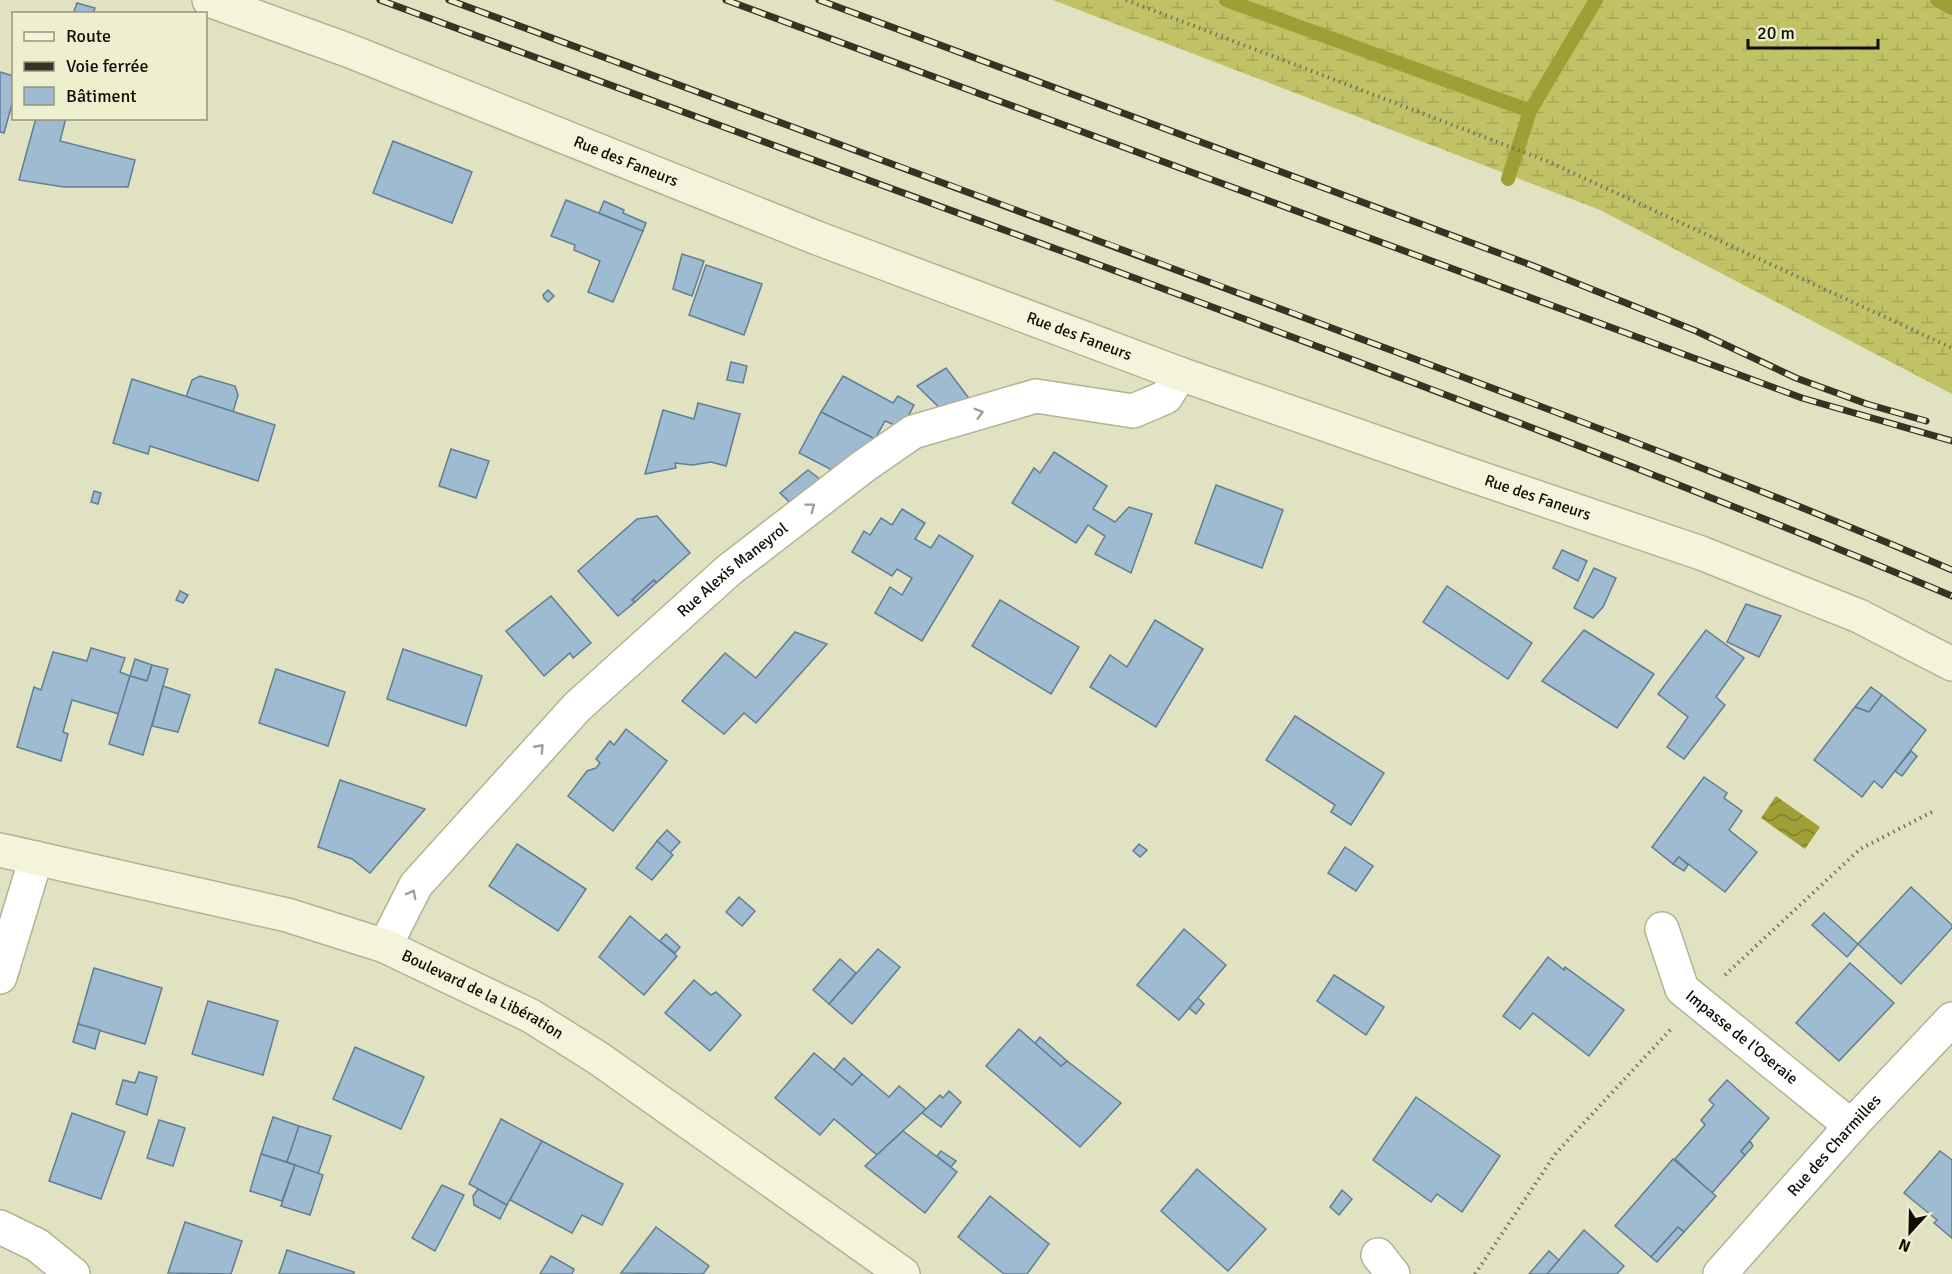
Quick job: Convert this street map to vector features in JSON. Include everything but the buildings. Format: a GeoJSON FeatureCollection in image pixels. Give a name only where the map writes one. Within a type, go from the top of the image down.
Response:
{"type":"FeatureCollection","features":[{"type":"Feature","properties":{"kind":"street","name":"Rue des Faneurs"},"geometry":{"type":"LineString","coordinates":[[208,0],[350,51],[817,238],[1180,374],[1701,553],[1859,616],[1952,664]]}},
{"type":"Feature","properties":{"kind":"street","name":"Rue Alexis Maneyrol"},"geometry":{"type":"LineString","coordinates":[[385,946],[416,885],[577,707],[729,570],[864,466],[913,432],[1036,396],[1133,411],[1166,397],[1180,374]]}},
{"type":"Feature","properties":{"kind":"street","name":"Boulevard de la Libération"},"geometry":{"type":"LineString","coordinates":[[0,850],[287,915],[385,946],[531,1016],[598,1058],[903,1274]]}},
{"type":"Feature","properties":{"kind":"street"},"geometry":{"type":"LineString","coordinates":[[0,977],[36,858]]}},
{"type":"Feature","properties":{"kind":"street","name":"Impasse de l'Oseraie"},"geometry":{"type":"LineString","coordinates":[[1662,929],[1682,988],[1851,1125]]}},
{"type":"Feature","properties":{"kind":"street","name":"Rue des Charmilles"},"geometry":{"type":"LineString","coordinates":[[1720,1274],[1851,1125],[1952,1019]]}},
{"type":"Feature","properties":{"kind":"street"},"geometry":{"type":"LineString","coordinates":[[0,1227],[37,1245],[73,1274]]}},
{"type":"Feature","properties":{"kind":"path"},"geometry":{"type":"LineString","coordinates":[[1126,0],[1547,161],[1952,348]]}},
{"type":"Feature","properties":{"kind":"green space"},"geometry":{"type":"Polygon","coordinates":[[[1053,0],[1952,0],[1952,394],[1600,210],[1053,0]]]}},
{"type":"Feature","properties":{"kind":"water"},"geometry":{"type":"Polygon","coordinates":[[[1776,796],[1820,827],[1805,849],[1761,818],[1776,796]]]}},
{"type":"Feature","properties":{"kind":"waterway"},"geometry":{"type":"LineString","coordinates":[[1226,0],[1530,111]]}},
{"type":"Feature","properties":{"kind":"waterway"},"geometry":{"type":"LineString","coordinates":[[1508,179],[1530,111],[1596,0]]}},
{"type":"Feature","properties":{"kind":"waterway"},"geometry":{"type":"LineString","coordinates":[[1937,0],[1952,8]]}},
{"type":"Feature","properties":{"kind":"railway"},"geometry":{"type":"LineString","coordinates":[[380,0],[1407,380],[1735,507],[1952,596]]}},
{"type":"Feature","properties":{"kind":"railway"},"geometry":{"type":"LineString","coordinates":[[449,0],[1600,429],[1952,570]]}},
{"type":"Feature","properties":{"kind":"railway"},"geometry":{"type":"LineString","coordinates":[[726,0],[1802,398],[1952,441]]}},
{"type":"Feature","properties":{"kind":"railway"},"geometry":{"type":"LineString","coordinates":[[819,0],[1531,265],[1696,331],[1796,378],[1867,404],[1926,421]]}}]}
